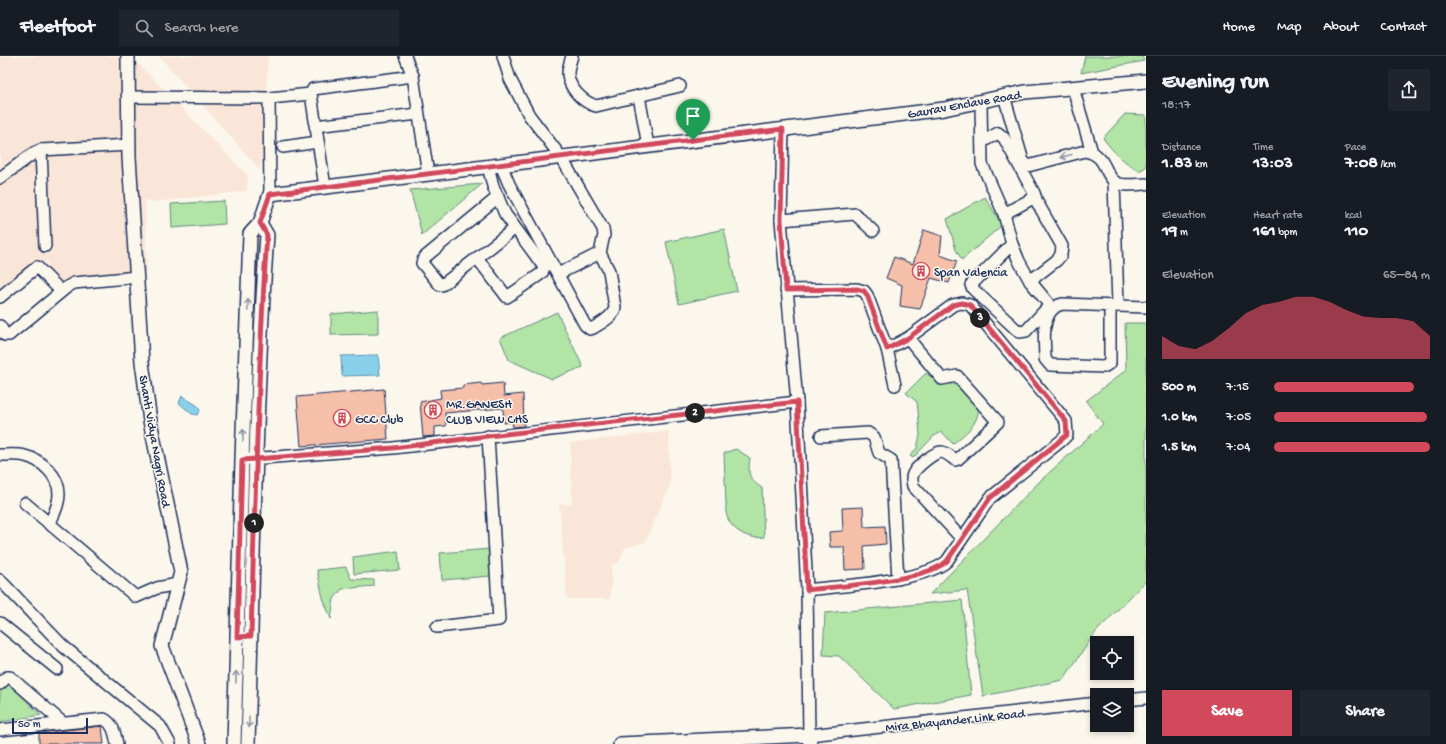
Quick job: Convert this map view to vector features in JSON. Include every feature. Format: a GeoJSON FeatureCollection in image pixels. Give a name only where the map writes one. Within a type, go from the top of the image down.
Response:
{"type":"FeatureCollection","features":[{"type":"Feature","properties":{"kind":"street","name":"Shanti Vidya Nagri Road"},"geometry":{"type":"LineString","coordinates":[[128,56],[129,145],[142,362],[148,406],[181,572],[162,646],[199,744]]}},
{"type":"Feature","properties":{"kind":"street"},"geometry":{"type":"LineString","coordinates":[[404,56],[413,76],[428,174]]}},
{"type":"Feature","properties":{"kind":"street"},"geometry":{"type":"LineString","coordinates":[[501,164],[508,184],[585,325],[590,329],[593,328],[615,312],[609,271],[600,253],[604,235],[603,229],[562,157],[529,115],[510,79],[503,56]]}},
{"type":"Feature","properties":{"kind":"street"},"geometry":{"type":"LineString","coordinates":[[572,56],[568,69],[570,82],[580,98],[596,106],[680,86]]}},
{"type":"Feature","properties":{"kind":"street"},"geometry":{"type":"LineString","coordinates":[[325,187],[311,94],[313,89],[413,76]]}},
{"type":"Feature","properties":{"kind":"street","name":"Gaurav Enclave Road"},"geometry":{"type":"LineString","coordinates":[[270,194],[944,109],[1004,96],[1146,81]]}},
{"type":"Feature","properties":{"kind":"street"},"geometry":{"type":"LineString","coordinates":[[1073,88],[1092,152],[1104,165],[1114,181],[1120,184],[1146,184]]}},
{"type":"Feature","properties":{"kind":"street"},"geometry":{"type":"LineString","coordinates":[[128,97],[269,98],[311,94]]}},
{"type":"Feature","properties":{"kind":"street"},"geometry":{"type":"LineString","coordinates":[[639,96],[648,146]]}},
{"type":"Feature","properties":{"kind":"street"},"geometry":{"type":"LineString","coordinates":[[1004,96],[1023,161],[1028,166],[1085,151],[1092,152]]}},
{"type":"Feature","properties":{"kind":"street"},"geometry":{"type":"LineString","coordinates":[[234,744],[250,234],[260,223],[270,194],[269,98]]}},
{"type":"Feature","properties":{"kind":"street"},"geometry":{"type":"LineString","coordinates":[[981,101],[982,164],[1004,214],[1012,244],[1030,281],[1047,301],[1049,306],[1026,331],[1021,333],[973,289],[971,285],[972,282],[1012,244]]}},
{"type":"Feature","properties":{"kind":"street"},"geometry":{"type":"LineString","coordinates":[[315,126],[418,114]]}},
{"type":"Feature","properties":{"kind":"street"},"geometry":{"type":"LineString","coordinates":[[783,129],[781,220],[797,402],[807,590],[809,740]]}},
{"type":"Feature","properties":{"kind":"street"},"geometry":{"type":"LineString","coordinates":[[982,142],[998,133],[1001,134],[1062,246],[1062,250],[1057,260],[1030,281]]}},
{"type":"Feature","properties":{"kind":"street"},"geometry":{"type":"LineString","coordinates":[[283,147],[318,142]]}},
{"type":"Feature","properties":{"kind":"street"},"geometry":{"type":"LineString","coordinates":[[0,178],[34,153],[41,150],[129,145]]}},
{"type":"Feature","properties":{"kind":"street"},"geometry":{"type":"LineString","coordinates":[[41,150],[45,246]]}},
{"type":"Feature","properties":{"kind":"street"},"geometry":{"type":"LineString","coordinates":[[477,258],[507,297],[542,272],[544,267],[505,214],[488,166]]}},
{"type":"Feature","properties":{"kind":"street"},"geometry":{"type":"LineString","coordinates":[[1114,181],[1114,306],[1110,363],[1104,367],[1050,365],[1045,359],[1044,327],[1050,312],[1062,304],[1114,306],[1146,307]]}},
{"type":"Feature","properties":{"kind":"street"},"geometry":{"type":"LineString","coordinates":[[498,197],[424,258],[422,263],[440,285],[442,285],[515,228]]}},
{"type":"Feature","properties":{"kind":"street"},"geometry":{"type":"LineString","coordinates":[[1004,214],[1035,197]]}},
{"type":"Feature","properties":{"kind":"street"},"geometry":{"type":"LineString","coordinates":[[781,220],[855,214],[872,231]]}},
{"type":"Feature","properties":{"kind":"street"},"geometry":{"type":"LineString","coordinates":[[248,744],[261,325],[267,235],[260,223]]}},
{"type":"Feature","properties":{"kind":"street"},"geometry":{"type":"LineString","coordinates":[[250,234],[267,235]]}},
{"type":"Feature","properties":{"kind":"street"},"geometry":{"type":"LineString","coordinates":[[558,274],[600,253]]}},
{"type":"Feature","properties":{"kind":"street"},"geometry":{"type":"LineString","coordinates":[[0,297],[37,267],[61,292]]}},
{"type":"Feature","properties":{"kind":"street"},"geometry":{"type":"LineString","coordinates":[[0,326],[5,335],[10,335],[67,286],[74,283],[137,277]]}},
{"type":"Feature","properties":{"kind":"street"},"geometry":{"type":"LineString","coordinates":[[786,290],[857,289],[864,291],[867,295],[887,349],[895,385]]}},
{"type":"Feature","properties":{"kind":"street"},"geometry":{"type":"LineString","coordinates":[[807,590],[898,579],[941,566],[947,561],[990,498],[1067,435],[1066,421],[970,305],[962,303],[953,305],[908,338],[887,349]]}},
{"type":"Feature","properties":{"kind":"street"},"geometry":{"type":"LineString","coordinates":[[908,338],[942,379],[957,376],[997,421],[997,423],[958,459],[955,460],[944,452],[936,452],[917,468],[913,474],[913,486],[962,539]]}},
{"type":"Feature","properties":{"kind":"street"},"geometry":{"type":"LineString","coordinates":[[242,460],[393,448],[797,402]]}},
{"type":"Feature","properties":{"kind":"street"},"geometry":{"type":"LineString","coordinates":[[821,436],[868,433],[874,437],[879,452],[891,460],[898,579]]}},
{"type":"Feature","properties":{"kind":"street"},"geometry":{"type":"LineString","coordinates":[[437,627],[499,620],[488,436]]}},
{"type":"Feature","properties":{"kind":"street"},"geometry":{"type":"LineString","coordinates":[[0,454],[25,456],[38,461],[49,470],[56,482],[59,494],[53,516],[49,524]]}},
{"type":"Feature","properties":{"kind":"street"},"geometry":{"type":"LineString","coordinates":[[25,503],[136,598],[154,589],[178,584]]}},
{"type":"Feature","properties":{"kind":"street"},"geometry":{"type":"LineString","coordinates":[[0,580],[63,646],[160,726],[170,744]]}},
{"type":"Feature","properties":{"kind":"street"},"geometry":{"type":"LineString","coordinates":[[0,623],[57,669]]}},
{"type":"Feature","properties":{"kind":"street"},"geometry":{"type":"LineString","coordinates":[[237,637],[251,636]]}},
{"type":"Feature","properties":{"kind":"street"},"geometry":{"type":"LineString","coordinates":[[0,684],[7,677],[10,677],[63,723]]}},
{"type":"Feature","properties":{"kind":"street"},"geometry":{"type":"LineString","coordinates":[[235,697],[249,697]]}},
{"type":"Feature","properties":{"kind":"street"},"geometry":{"type":"LineString","coordinates":[[1134,699],[1146,698]]}},
{"type":"Feature","properties":{"kind":"street","name":"Mira Bhayander Link Road"},"geometry":{"type":"LineString","coordinates":[[620,744],[809,740],[1090,704]]}},
{"type":"Feature","properties":{"kind":"street"},"geometry":{"type":"LineString","coordinates":[[0,730],[104,719],[109,721],[112,725],[118,744]]}},
{"type":"Feature","properties":{"kind":"shaded area"},"geometry":{"type":"Polygon","coordinates":[[[0,56],[131,56],[248,176],[247,191],[155,202],[145,200],[147,271],[51,284],[47,262],[11,284],[0,287],[0,56]]]}},
{"type":"Feature","properties":{"kind":"shaded area"},"geometry":{"type":"Polygon","coordinates":[[[159,56],[268,56],[264,144],[260,170],[159,56]]]}},
{"type":"Feature","properties":{"kind":"shaded area"},"geometry":{"type":"Polygon","coordinates":[[[669,431],[670,486],[645,542],[625,548],[619,562],[612,565],[610,599],[567,599],[559,504],[572,504],[570,443],[669,431]]]}},
{"type":"Feature","properties":{"kind":"green space"},"geometry":{"type":"Polygon","coordinates":[[[1085,56],[1142,56],[1144,61],[1081,73],[1085,56]]]}},
{"type":"Feature","properties":{"kind":"green space"},"geometry":{"type":"Polygon","coordinates":[[[1125,114],[1146,115],[1146,167],[1139,171],[1119,156],[1103,138],[1125,114]]]}},
{"type":"Feature","properties":{"kind":"green space"},"geometry":{"type":"Polygon","coordinates":[[[482,184],[422,235],[410,190],[482,184]]]}},
{"type":"Feature","properties":{"kind":"green space"},"geometry":{"type":"Polygon","coordinates":[[[985,197],[1002,225],[962,260],[956,250],[947,219],[985,197]]]}},
{"type":"Feature","properties":{"kind":"green space"},"geometry":{"type":"Polygon","coordinates":[[[224,201],[225,224],[172,228],[171,204],[224,201]]]}},
{"type":"Feature","properties":{"kind":"green space"},"geometry":{"type":"Polygon","coordinates":[[[724,229],[737,291],[679,304],[666,242],[724,229]]]}},
{"type":"Feature","properties":{"kind":"green space"},"geometry":{"type":"Polygon","coordinates":[[[378,310],[378,334],[331,335],[331,314],[378,310]]]}},
{"type":"Feature","properties":{"kind":"green space"},"geometry":{"type":"Polygon","coordinates":[[[557,312],[583,367],[552,379],[509,360],[500,338],[557,312]]]}},
{"type":"Feature","properties":{"kind":"green space"},"geometry":{"type":"Polygon","coordinates":[[[1125,323],[1146,323],[1146,581],[1093,636],[1090,636],[1090,641],[1063,680],[983,696],[967,590],[930,594],[1040,481],[1103,424],[1086,401],[1126,370],[1125,323]]]}},
{"type":"Feature","properties":{"kind":"green space"},"geometry":{"type":"Polygon","coordinates":[[[926,373],[940,383],[947,384],[954,379],[979,408],[978,415],[970,429],[953,444],[942,432],[934,436],[913,458],[910,456],[917,448],[920,435],[918,411],[917,402],[906,393],[926,373]]]}},
{"type":"Feature","properties":{"kind":"green space"},"geometry":{"type":"Polygon","coordinates":[[[736,449],[750,458],[750,476],[754,482],[762,488],[764,537],[757,538],[743,534],[732,525],[728,519],[726,512],[724,453],[736,449]]]}},
{"type":"Feature","properties":{"kind":"green space"},"geometry":{"type":"Polygon","coordinates":[[[490,549],[491,576],[442,580],[440,553],[490,549]]]}},
{"type":"Feature","properties":{"kind":"green space"},"geometry":{"type":"Polygon","coordinates":[[[398,551],[400,570],[354,574],[353,557],[398,551]]]}},
{"type":"Feature","properties":{"kind":"green space"},"geometry":{"type":"Polygon","coordinates":[[[346,567],[351,579],[374,580],[374,586],[342,589],[334,599],[331,619],[323,598],[317,570],[346,567]]]}},
{"type":"Feature","properties":{"kind":"green space"},"geometry":{"type":"Polygon","coordinates":[[[962,600],[971,695],[894,709],[839,656],[823,655],[825,613],[962,600]]]}},
{"type":"Feature","properties":{"kind":"green space"},"geometry":{"type":"Polygon","coordinates":[[[6,681],[41,715],[0,722],[0,687],[6,681]]]}},
{"type":"Feature","properties":{"kind":"water"},"geometry":{"type":"Polygon","coordinates":[[[378,355],[380,375],[342,376],[341,356],[378,355]]]}},
{"type":"Feature","properties":{"kind":"water"},"geometry":{"type":"Polygon","coordinates":[[[182,396],[198,406],[200,411],[197,415],[192,414],[179,403],[182,396]]]}},
{"type":"Feature","properties":{"kind":"building","name":"Span Valencia"},"geometry":{"type":"Polygon","coordinates":[[[924,230],[942,236],[940,255],[957,261],[949,283],[931,278],[920,309],[900,306],[902,285],[886,278],[894,257],[913,264],[924,230]]]}},
{"type":"Feature","properties":{"kind":"building","name":"MR.GANESH CLUB VIEW CHS"},"geometry":{"type":"Polygon","coordinates":[[[481,383],[482,385],[503,383],[504,396],[523,394],[524,426],[513,427],[512,422],[504,423],[503,408],[445,413],[446,426],[435,427],[435,436],[423,437],[420,402],[441,398],[440,390],[463,388],[463,385],[481,383]]]}},
{"type":"Feature","properties":{"kind":"building","name":"GCC Club"},"geometry":{"type":"Polygon","coordinates":[[[384,389],[388,439],[301,446],[297,397],[384,389]]]}},
{"type":"Feature","properties":{"kind":"building"},"geometry":{"type":"Polygon","coordinates":[[[863,507],[864,527],[885,526],[886,544],[864,546],[865,569],[845,570],[844,547],[830,547],[829,532],[843,531],[842,508],[863,507]]]}},
{"type":"Feature","properties":{"kind":"building"},"geometry":{"type":"Polygon","coordinates":[[[102,726],[104,744],[39,744],[39,733],[102,726]]]}},
{"type":"Feature","properties":{"kind":"place","name":"Span Valencia"},"geometry":{"type":"Point","coordinates":[921,271]}},
{"type":"Feature","properties":{"kind":"place","name":"MR.GANESH CLUB VIEW CHS"},"geometry":{"type":"Point","coordinates":[433,410]}},
{"type":"Feature","properties":{"kind":"place","name":"GCC Club"},"geometry":{"type":"Point","coordinates":[342,418]}},
{"type":"Feature","properties":{"kind":"route"},"geometry":{"type":"LineString","coordinates":[[693,140],[270,194],[260,223],[267,235],[261,318],[256,459],[251,636],[237,637],[242,460],[256,459],[393,448],[797,402],[807,590],[898,579],[941,566],[947,561],[990,498],[1067,435],[1068,428],[1066,421],[970,305],[962,303],[953,305],[908,338],[887,349],[867,295],[861,289],[786,290],[781,220],[783,129],[693,140]]}}]}
